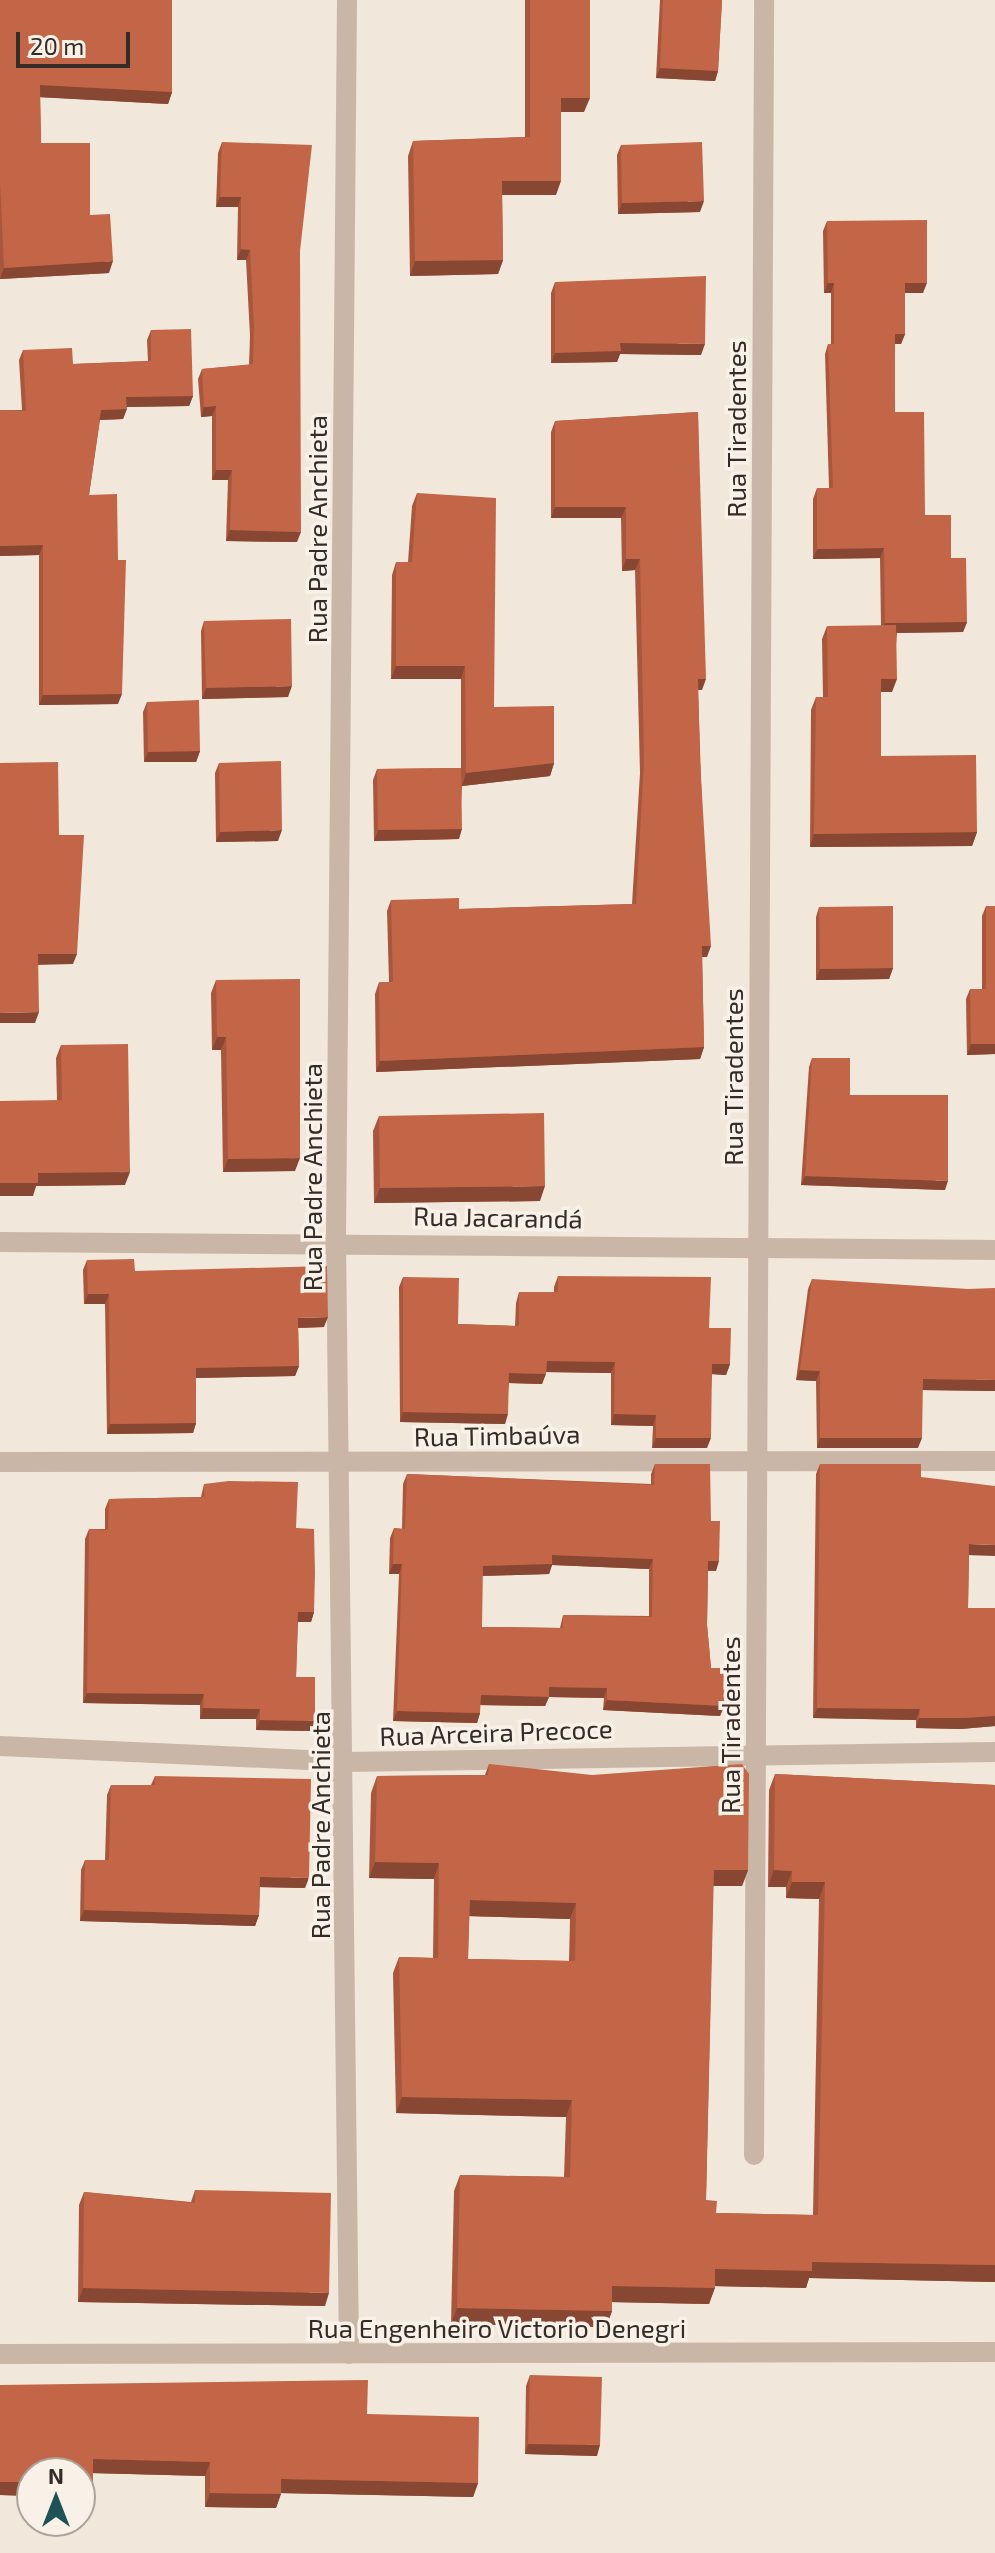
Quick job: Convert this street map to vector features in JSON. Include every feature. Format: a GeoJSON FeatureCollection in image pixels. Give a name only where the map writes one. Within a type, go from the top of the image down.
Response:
{"type":"FeatureCollection","features":[{"type":"Feature","properties":{"kind":"street","name":"Rua Padre Anchieta"},"geometry":{"type":"LineString","coordinates":[[347,0],[336,1241],[346,1762],[349,2354]]}},
{"type":"Feature","properties":{"kind":"street","name":"Rua Tiradentes"},"geometry":{"type":"LineString","coordinates":[[754,2155],[764,0]]}},
{"type":"Feature","properties":{"kind":"street","name":"Rua Jacarandá"},"geometry":{"type":"LineString","coordinates":[[0,1242],[336,1241],[995,1250]]}},
{"type":"Feature","properties":{"kind":"street","name":"Rua Timbaúva"},"geometry":{"type":"LineString","coordinates":[[0,1462],[995,1461]]}},
{"type":"Feature","properties":{"kind":"street","name":"Rua Arceira Precoce"},"geometry":{"type":"LineString","coordinates":[[0,1746],[346,1762],[756,1750],[995,1752]]}},
{"type":"Feature","properties":{"kind":"street","name":"Rua Engenheiro Victorio Denegri"},"geometry":{"type":"LineString","coordinates":[[0,2354],[995,2352]]}},
{"type":"Feature","properties":{"kind":"building"},"geometry":{"type":"Polygon","coordinates":[[[0,0],[172,0],[172,92],[40,85],[41,143],[90,143],[90,215],[110,214],[113,261],[4,268],[0,181],[0,0]]]}},
{"type":"Feature","properties":{"kind":"building"},"geometry":{"type":"Polygon","coordinates":[[[530,0],[590,0],[590,98],[561,98],[561,181],[502,181],[503,260],[415,261],[413,141],[530,137],[530,0]]]}},
{"type":"Feature","properties":{"kind":"building"},"geometry":{"type":"Polygon","coordinates":[[[663,0],[722,0],[718,71],[660,68],[663,0]]]}},
{"type":"Feature","properties":{"kind":"building"},"geometry":{"type":"Polygon","coordinates":[[[222,142],[312,145],[300,251],[301,532],[230,530],[232,470],[216,470],[216,406],[204,407],[202,369],[253,364],[254,326],[250,250],[241,249],[241,197],[220,197],[222,142]]]}},
{"type":"Feature","properties":{"kind":"building"},"geometry":{"type":"Polygon","coordinates":[[[702,142],[704,201],[622,203],[621,145],[702,142]]]}},
{"type":"Feature","properties":{"kind":"building"},"geometry":{"type":"Polygon","coordinates":[[[927,220],[927,283],[905,283],[905,334],[895,334],[895,412],[924,412],[925,515],[951,515],[951,558],[966,558],[967,622],[885,623],[884,548],[817,549],[817,488],[833,488],[828,344],[834,344],[834,283],[828,283],[827,221],[927,220]]]}},
{"type":"Feature","properties":{"kind":"building"},"geometry":{"type":"Polygon","coordinates":[[[706,276],[705,344],[620,343],[621,351],[555,353],[555,282],[706,276]]]}},
{"type":"Feature","properties":{"kind":"building"},"geometry":{"type":"Polygon","coordinates":[[[191,329],[193,396],[126,397],[127,409],[101,410],[89,495],[117,494],[118,560],[126,560],[122,694],[43,695],[43,545],[0,546],[0,410],[26,411],[23,350],[72,348],[73,364],[151,361],[151,330],[191,329]]]}},
{"type":"Feature","properties":{"kind":"building"},"geometry":{"type":"Polygon","coordinates":[[[698,412],[706,679],[698,679],[711,946],[702,946],[704,1047],[380,1061],[379,982],[393,982],[391,900],[459,898],[459,909],[636,904],[644,762],[640,559],[626,559],[626,507],[555,507],[555,421],[698,412]]]}},
{"type":"Feature","properties":{"kind":"building"},"geometry":{"type":"Polygon","coordinates":[[[417,493],[496,498],[494,707],[554,706],[554,763],[466,773],[465,666],[396,666],[396,562],[412,562],[417,493]]]}},
{"type":"Feature","properties":{"kind":"building"},"geometry":{"type":"Polygon","coordinates":[[[291,619],[292,686],[206,688],[204,621],[291,619]]]}},
{"type":"Feature","properties":{"kind":"building"},"geometry":{"type":"Polygon","coordinates":[[[896,625],[897,679],[881,679],[881,756],[976,755],[977,832],[814,834],[816,697],[828,697],[827,626],[896,625]]]}},
{"type":"Feature","properties":{"kind":"building"},"geometry":{"type":"Polygon","coordinates":[[[199,700],[200,751],[148,752],[147,702],[199,700]]]}},
{"type":"Feature","properties":{"kind":"building"},"geometry":{"type":"Polygon","coordinates":[[[281,761],[282,830],[220,832],[219,763],[281,761]]]}},
{"type":"Feature","properties":{"kind":"building"},"geometry":{"type":"Polygon","coordinates":[[[58,762],[59,835],[84,835],[77,954],[38,954],[39,1012],[0,1013],[0,763],[58,762]]]}},
{"type":"Feature","properties":{"kind":"building"},"geometry":{"type":"Polygon","coordinates":[[[461,768],[462,829],[378,830],[377,769],[461,768]]]}},
{"type":"Feature","properties":{"kind":"building"},"geometry":{"type":"Polygon","coordinates":[[[893,906],[893,968],[820,969],[819,907],[893,906]]]}},
{"type":"Feature","properties":{"kind":"building"},"geometry":{"type":"Polygon","coordinates":[[[986,906],[995,906],[995,1044],[971,1044],[970,989],[986,989],[986,906]]]}},
{"type":"Feature","properties":{"kind":"building"},"geometry":{"type":"Polygon","coordinates":[[[300,979],[300,1158],[228,1159],[226,1037],[217,1037],[216,980],[300,979]]]}},
{"type":"Feature","properties":{"kind":"building"},"geometry":{"type":"Polygon","coordinates":[[[128,1044],[130,1172],[38,1173],[38,1183],[0,1183],[0,1101],[62,1100],[61,1045],[128,1044]]]}},
{"type":"Feature","properties":{"kind":"building"},"geometry":{"type":"Polygon","coordinates":[[[812,1058],[850,1058],[850,1095],[948,1095],[948,1181],[805,1176],[812,1058]]]}},
{"type":"Feature","properties":{"kind":"building"},"geometry":{"type":"Polygon","coordinates":[[[544,1113],[545,1186],[380,1188],[379,1116],[544,1113]]]}},
{"type":"Feature","properties":{"kind":"building"},"geometry":{"type":"Polygon","coordinates":[[[134,1259],[135,1271],[327,1266],[328,1317],[298,1318],[299,1366],[196,1368],[196,1423],[110,1424],[109,1294],[88,1294],[87,1260],[134,1259]]]}},
{"type":"Feature","properties":{"kind":"building"},"geometry":{"type":"Polygon","coordinates":[[[558,1276],[711,1277],[709,1328],[731,1328],[730,1364],[712,1364],[711,1438],[656,1438],[656,1415],[614,1414],[615,1362],[547,1361],[546,1374],[509,1373],[508,1414],[403,1412],[403,1277],[459,1278],[458,1324],[519,1326],[519,1292],[558,1292],[558,1276]]]}},
{"type":"Feature","properties":{"kind":"building"},"geometry":{"type":"Polygon","coordinates":[[[812,1279],[995,1288],[995,1380],[923,1379],[922,1438],[820,1438],[820,1371],[800,1370],[812,1279]]]}},
{"type":"Feature","properties":{"kind":"building"},"geometry":{"type":"Polygon","coordinates":[[[655,1464],[710,1464],[711,1521],[720,1521],[719,1561],[708,1561],[707,1625],[711,1668],[725,1668],[724,1706],[607,1700],[607,1688],[549,1687],[549,1697],[481,1695],[480,1713],[397,1711],[402,1564],[393,1564],[394,1528],[405,1529],[407,1474],[654,1485],[655,1464]],[[552,1555],[552,1564],[483,1566],[482,1627],[563,1628],[563,1615],[652,1617],[653,1559],[552,1555]]]}},
{"type":"Feature","properties":{"kind":"building"},"geometry":{"type":"Polygon","coordinates":[[[820,1464],[921,1464],[921,1477],[995,1486],[995,1545],[969,1544],[968,1608],[995,1608],[995,1716],[919,1718],[920,1709],[817,1708],[820,1464]]]}},
{"type":"Feature","properties":{"kind":"building"},"geometry":{"type":"Polygon","coordinates":[[[229,1481],[298,1482],[296,1528],[314,1529],[315,1573],[314,1612],[298,1612],[296,1677],[315,1677],[315,1721],[260,1720],[260,1709],[203,1708],[204,1694],[87,1693],[89,1529],[108,1530],[109,1499],[204,1497],[204,1484],[229,1481]]]}},
{"type":"Feature","properties":{"kind":"building"},"geometry":{"type":"Polygon","coordinates":[[[489,1764],[592,1775],[742,1764],[749,1774],[748,1870],[714,1870],[706,2200],[717,2201],[716,2213],[818,2215],[825,1882],[792,1882],[792,1871],[774,1870],[775,1774],[995,1785],[995,2265],[812,2262],[812,2271],[715,2269],[715,2288],[612,2286],[612,2311],[457,2308],[460,2175],[570,2177],[572,2100],[402,2097],[399,1957],[438,1958],[439,1863],[375,1862],[377,1776],[488,1775],[489,1764]],[[470,1900],[468,1959],[575,1961],[576,1903],[470,1900]]]}},
{"type":"Feature","properties":{"kind":"building"},"geometry":{"type":"Polygon","coordinates":[[[155,1776],[311,1779],[309,1878],[260,1877],[259,1915],[84,1910],[85,1860],[109,1860],[111,1785],[155,1785],[155,1776]]]}},
{"type":"Feature","properties":{"kind":"building"},"geometry":{"type":"Polygon","coordinates":[[[195,2190],[331,2193],[329,2293],[83,2288],[84,2192],[195,2203],[195,2190]]]}},
{"type":"Feature","properties":{"kind":"building"},"geometry":{"type":"Polygon","coordinates":[[[530,2375],[602,2377],[600,2445],[528,2444],[530,2375]]]}},
{"type":"Feature","properties":{"kind":"building"},"geometry":{"type":"Polygon","coordinates":[[[368,2380],[367,2414],[479,2417],[478,2483],[281,2479],[281,2494],[210,2493],[210,2462],[96,2457],[16,2457],[16,2482],[0,2482],[0,2385],[368,2380]]]}}]}
